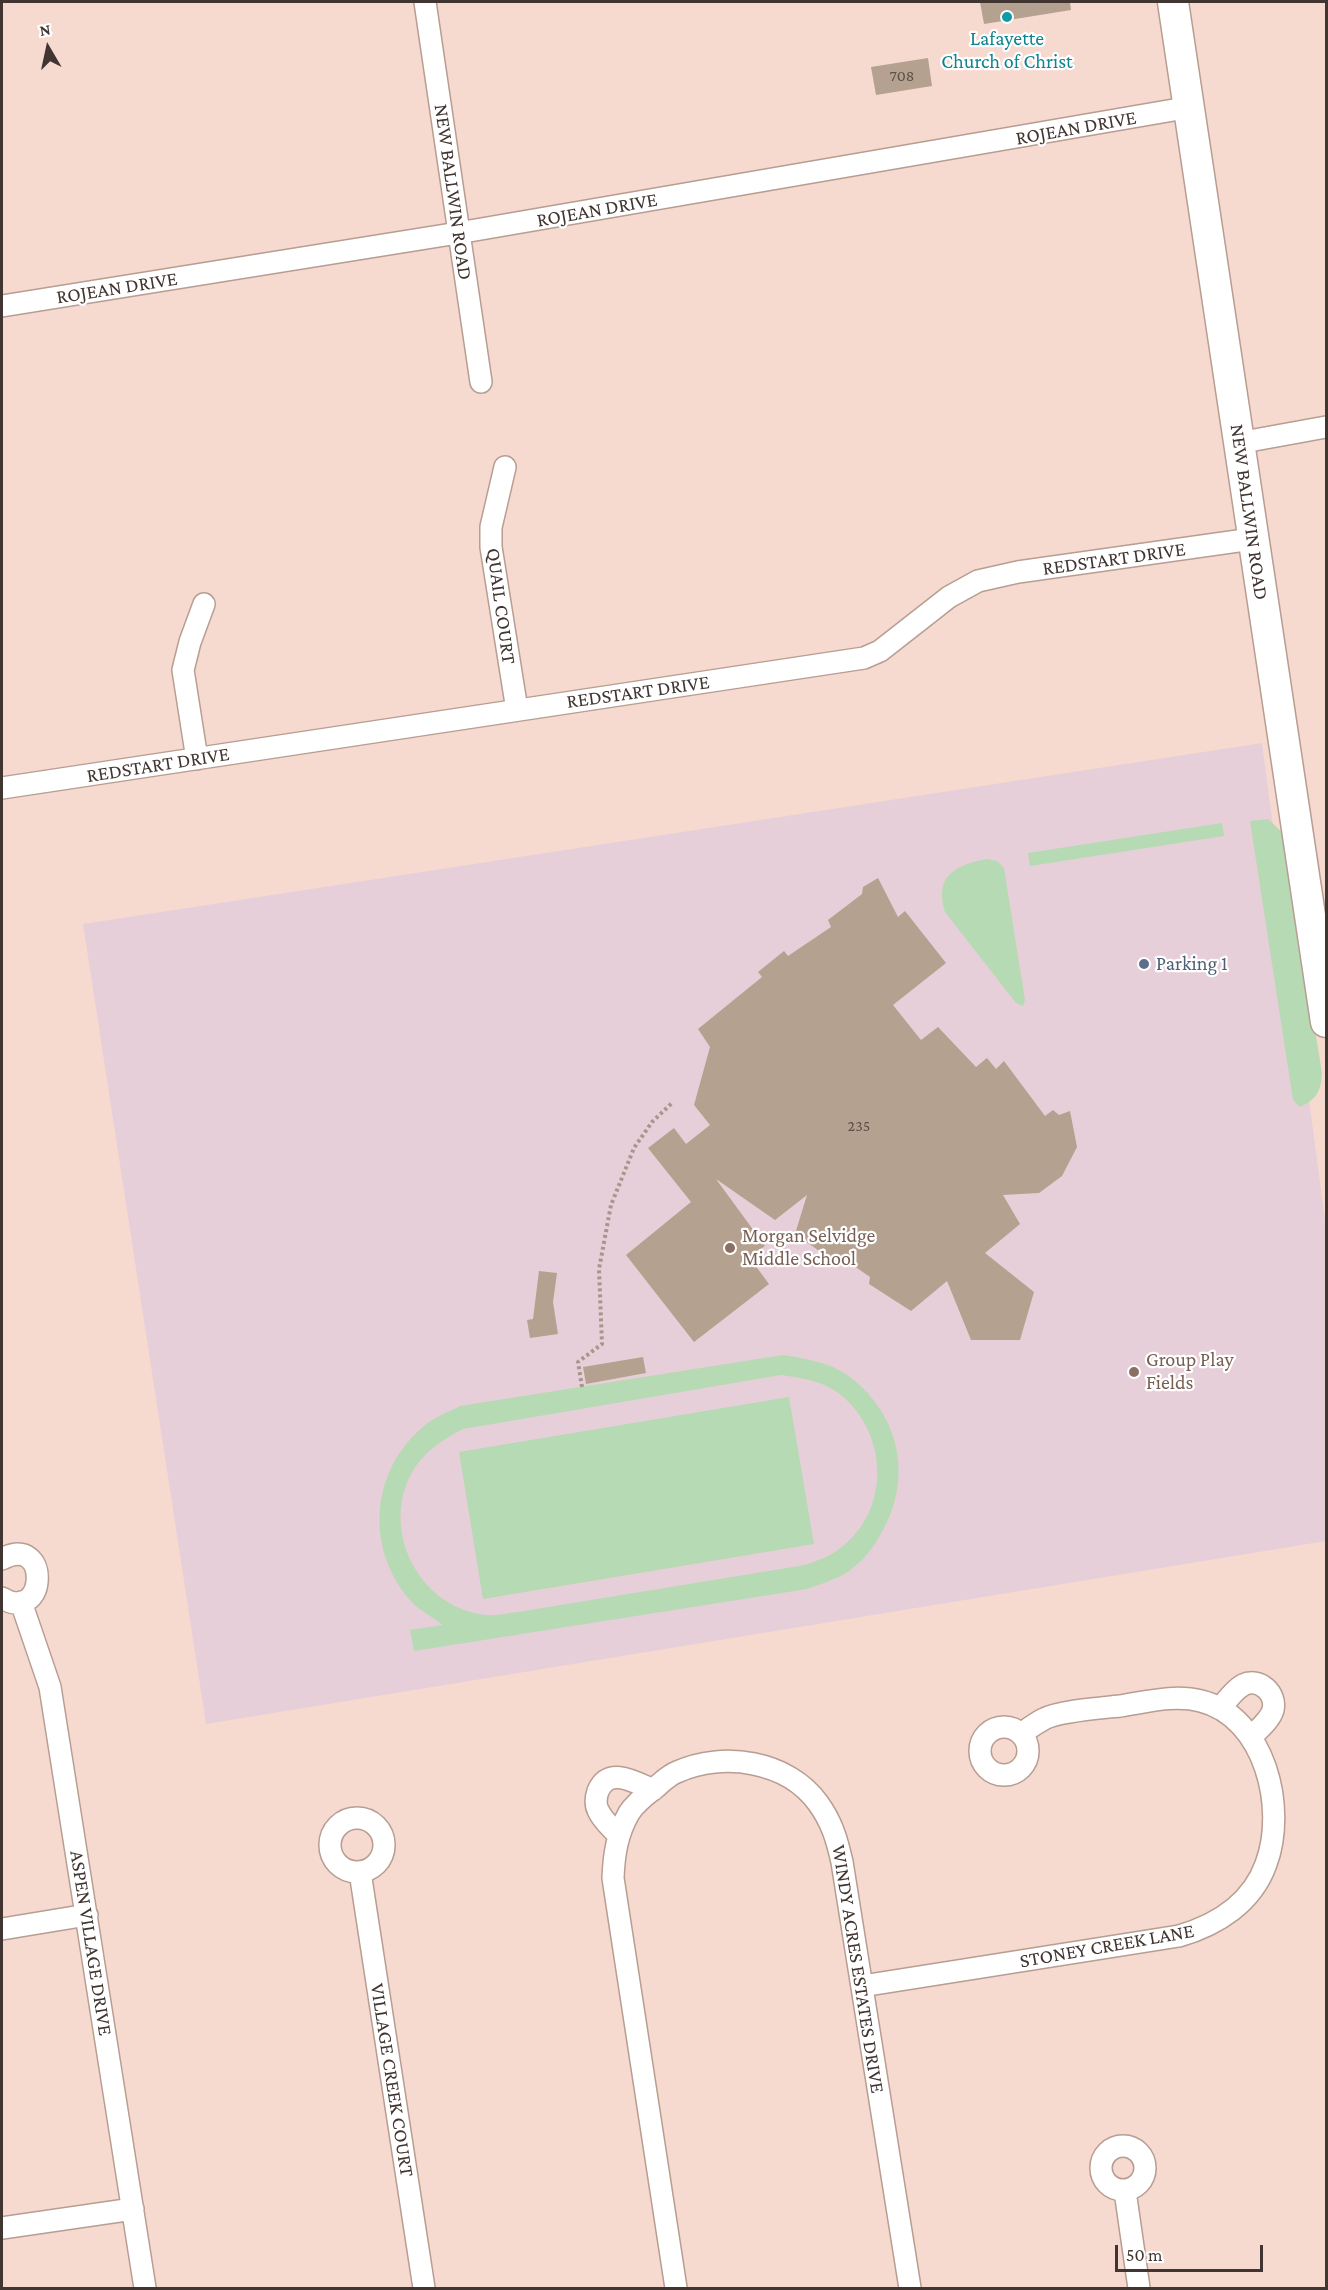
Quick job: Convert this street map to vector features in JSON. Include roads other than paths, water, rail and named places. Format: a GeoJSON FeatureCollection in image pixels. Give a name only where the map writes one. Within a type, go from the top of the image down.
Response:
{"type":"FeatureCollection","features":[{"type":"Feature","properties":{"kind":"main road","name":"NEW BALLWIN ROAD"},"geometry":{"type":"LineString","coordinates":[[1173,2],[1191,107],[1252,539],[1326,1022]]}},
{"type":"Feature","properties":{"kind":"street","name":"NEW BALLWIN ROAD"},"geometry":{"type":"LineString","coordinates":[[424,2],[481,382]]}},
{"type":"Feature","properties":{"kind":"street","name":"ROJEAN DRIVE"},"geometry":{"type":"LineString","coordinates":[[2,306],[458,233],[1191,107]]}},
{"type":"Feature","properties":{"kind":"street"},"geometry":{"type":"LineString","coordinates":[[1238,443],[1326,427]]}},
{"type":"Feature","properties":{"kind":"street","name":"QUAIL COURT"},"geometry":{"type":"LineString","coordinates":[[505,467],[491,527],[491,547],[517,710]]}},
{"type":"Feature","properties":{"kind":"street","name":"REDSTART DRIVE"},"geometry":{"type":"LineString","coordinates":[[2,788],[864,658],[880,651],[949,597],[978,581],[1018,572],[1252,539]]}},
{"type":"Feature","properties":{"kind":"street"},"geometry":{"type":"LineString","coordinates":[[197,759],[183,670],[190,642],[204,604]]}},
{"type":"Feature","properties":{"kind":"street","name":"ASPEN VILLAGE DRIVE"},"geometry":{"type":"LineString","coordinates":[[2,1559],[8,1556],[23,1556],[35,1565],[38,1572],[37,1587],[33,1594],[11,1600],[50,1687],[145,2289]]}},
{"type":"Feature","properties":{"kind":"street"},"geometry":{"type":"LineString","coordinates":[[1220,1709],[1242,1686],[1255,1683],[1268,1689],[1274,1702],[1273,1709],[1252,1737]]}},
{"type":"Feature","properties":{"kind":"street","name":"STONEY CREEK LANE"},"geometry":{"type":"LineString","coordinates":[[862,1986],[1179,1935],[1202,1929],[1220,1920],[1248,1895],[1266,1864],[1272,1830],[1269,1784],[1262,1753],[1241,1722],[1202,1701],[1170,1698],[1045,1718],[1021,1734]]}},
{"type":"Feature","properties":{"kind":"street","name":"WINDY ACRES ESTATES DRIVE"},"geometry":{"type":"LineString","coordinates":[[676,2289],[613,1878],[614,1848],[630,1813],[639,1800],[675,1772],[704,1762],[735,1761],[764,1766],[795,1780],[817,1801],[834,1829],[862,1986],[910,2289]]}},
{"type":"Feature","properties":{"kind":"street"},"geometry":{"type":"LineString","coordinates":[[619,1836],[598,1810],[596,1802],[600,1788],[605,1782],[620,1777],[652,1790]]}},
{"type":"Feature","properties":{"kind":"street","name":"VILLAGE CREEK COURT"},"geometry":{"type":"LineString","coordinates":[[360,1872],[424,2289]]}},
{"type":"Feature","properties":{"kind":"street"},"geometry":{"type":"LineString","coordinates":[[2,1929],[87,1915]]}},
{"type":"Feature","properties":{"kind":"street"},"geometry":{"type":"LineString","coordinates":[[1125,2191],[1140,2289]]}},
{"type":"Feature","properties":{"kind":"street"},"geometry":{"type":"LineString","coordinates":[[2,2228],[133,2209]]}},
{"type":"Feature","properties":{"kind":"place","name":"Lafayette Church of Christ"},"geometry":{"type":"Point","coordinates":[1007,17]}},
{"type":"Feature","properties":{"kind":"place","name":"Parking 1"},"geometry":{"type":"Point","coordinates":[1144,964]}},
{"type":"Feature","properties":{"kind":"place","name":"Morgan Selvidge Middle School"},"geometry":{"type":"Point","coordinates":[730,1248]}},
{"type":"Feature","properties":{"kind":"place","name":"Group Play Fields"},"geometry":{"type":"Point","coordinates":[1134,1372]}}]}
